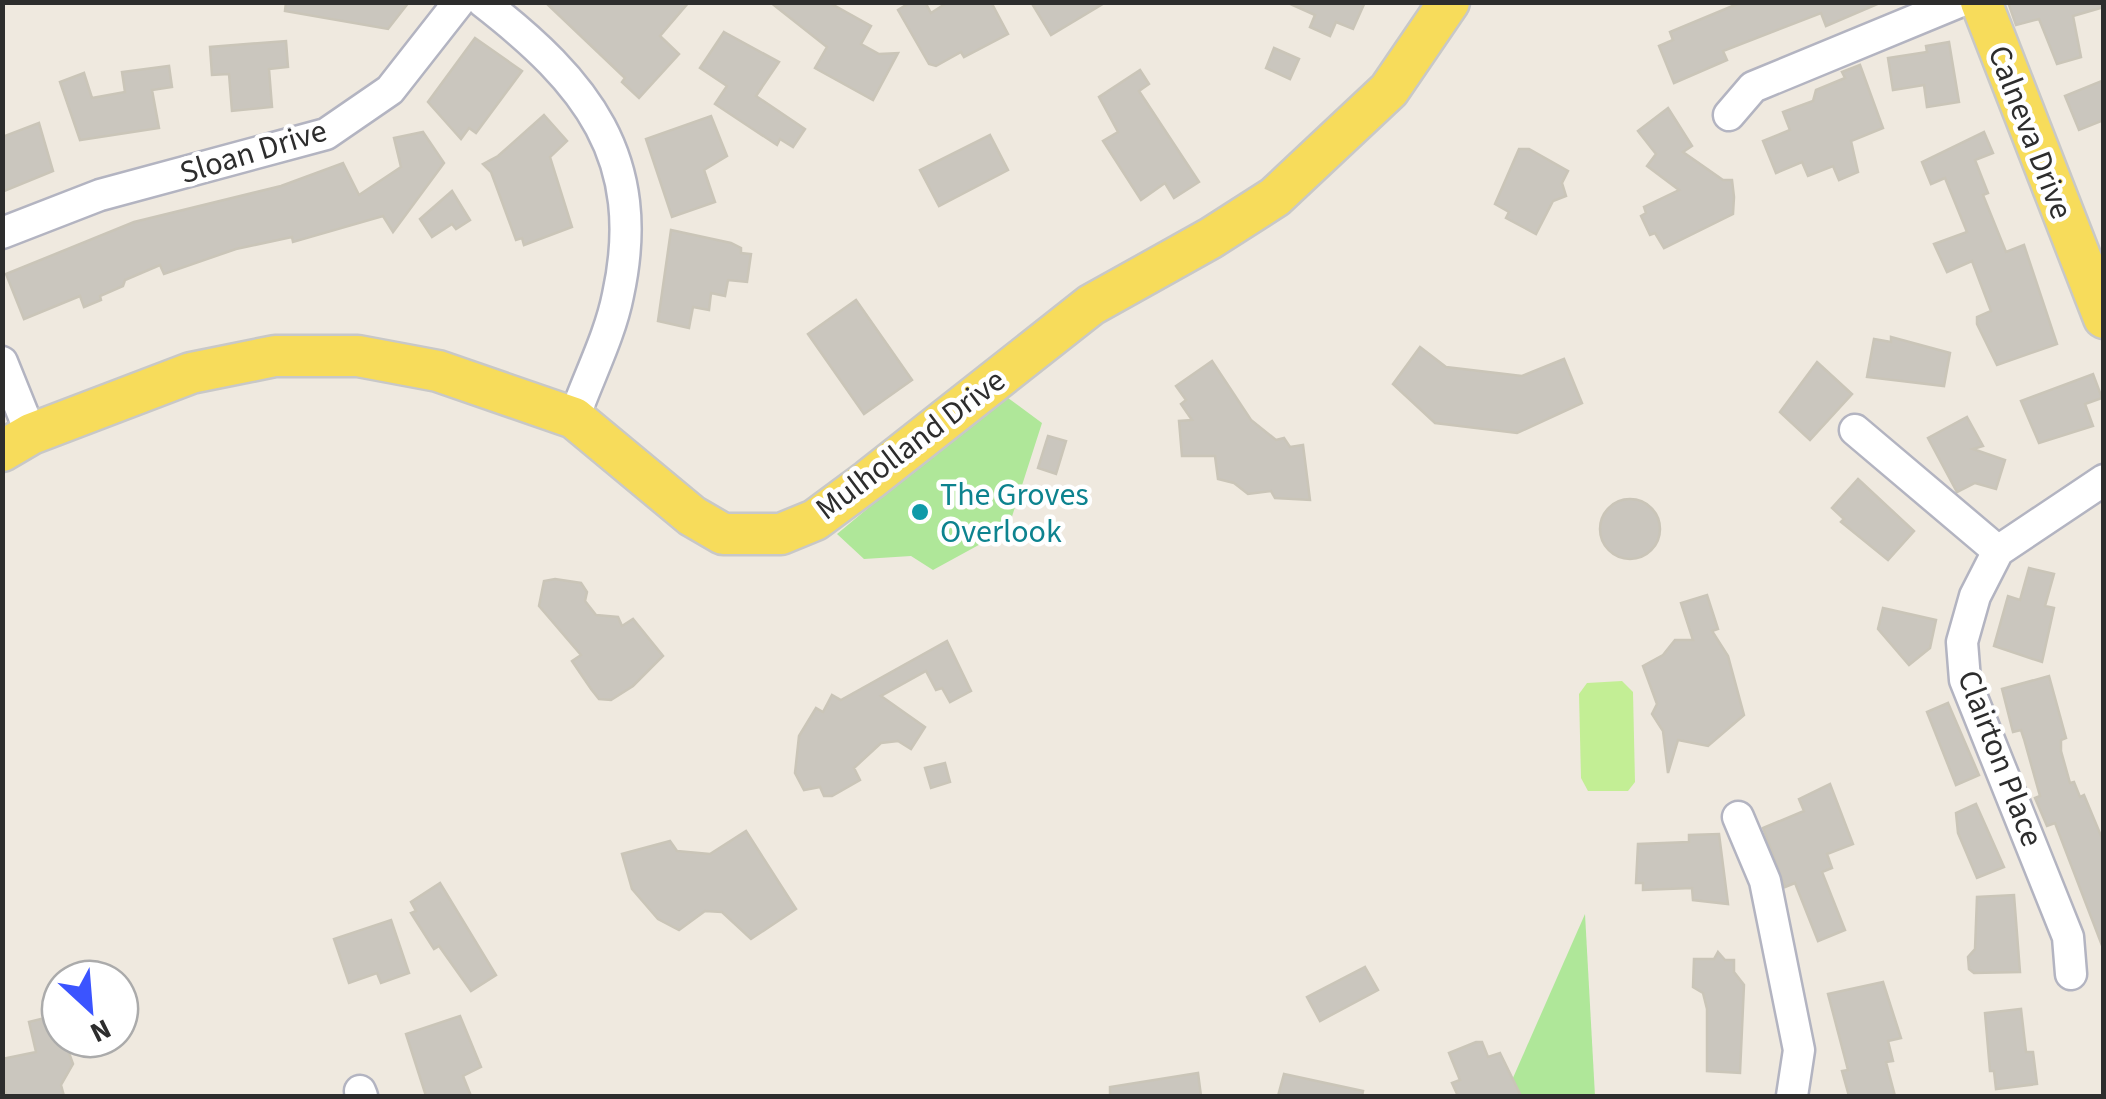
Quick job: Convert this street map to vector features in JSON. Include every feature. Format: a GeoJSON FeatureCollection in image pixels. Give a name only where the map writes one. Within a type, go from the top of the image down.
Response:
{"type":"FeatureCollection","features":[{"type":"Feature","properties":{"kind":"main road","name":"Mulholland Drive"},"geometry":{"type":"LineString","coordinates":[[17,443],[191,373],[275,356],[358,356],[438,371],[574,418],[692,516],[723,534],[780,534],[814,520],[1092,305],[1211,238],[1275,196],[1390,90],[1448,2]]}},
{"type":"Feature","properties":{"kind":"main road","name":"Calneva Drive"},"geometry":{"type":"LineString","coordinates":[[1981,2],[2104,318]]}},
{"type":"Feature","properties":{"kind":"street","name":"Sloan Drive"},"geometry":{"type":"LineString","coordinates":[[2,233],[100,195],[326,134],[390,90],[460,2]]}},
{"type":"Feature","properties":{"kind":"street"},"geometry":{"type":"LineString","coordinates":[[483,2],[532,40],[575,85],[620,165],[626,236],[618,297],[574,418]]}},
{"type":"Feature","properties":{"kind":"street"},"geometry":{"type":"LineString","coordinates":[[1729,115],[1753,87],[1959,2]]}},
{"type":"Feature","properties":{"kind":"street"},"geometry":{"type":"LineString","coordinates":[[2,362],[17,443]]}},
{"type":"Feature","properties":{"kind":"street"},"geometry":{"type":"LineString","coordinates":[[1854,430],[1998,551]]}},
{"type":"Feature","properties":{"kind":"street","name":"Clairton Place"},"geometry":{"type":"LineString","coordinates":[[2070,974],[2068,937],[1965,680],[1962,642],[1975,596],[1998,551],[2104,480]]}},
{"type":"Feature","properties":{"kind":"street"},"geometry":{"type":"LineString","coordinates":[[1738,817],[1765,881],[1799,1050],[1792,1096]]}},
{"type":"Feature","properties":{"kind":"green space"},"geometry":{"type":"Polygon","coordinates":[[[1004,395],[1042,423],[1008,529],[933,570],[911,556],[864,559],[837,534],[1004,395]]]}},
{"type":"Feature","properties":{"kind":"green space"},"geometry":{"type":"Polygon","coordinates":[[[1622,681],[1633,692],[1635,782],[1628,791],[1588,791],[1581,778],[1579,694],[1587,683],[1622,681]]]}},
{"type":"Feature","properties":{"kind":"green space"},"geometry":{"type":"Polygon","coordinates":[[[1585,914],[1595,1096],[1505,1096],[1585,914]]]}},
{"type":"Feature","properties":{"kind":"building"},"geometry":{"type":"Polygon","coordinates":[[[286,2],[409,2],[388,29],[285,11],[286,2]]]}},
{"type":"Feature","properties":{"kind":"building"},"geometry":{"type":"Polygon","coordinates":[[[545,2],[689,2],[660,36],[679,54],[639,98],[622,82],[625,78],[545,2]]]}},
{"type":"Feature","properties":{"kind":"building"},"geometry":{"type":"Polygon","coordinates":[[[770,2],[828,2],[871,26],[861,44],[879,54],[898,53],[873,100],[815,68],[827,47],[770,2]]]}},
{"type":"Feature","properties":{"kind":"building"},"geometry":{"type":"Polygon","coordinates":[[[911,2],[925,2],[931,13],[948,2],[991,2],[1008,34],[964,57],[961,52],[936,66],[929,64],[898,10],[911,2]]]}},
{"type":"Feature","properties":{"kind":"building"},"geometry":{"type":"Polygon","coordinates":[[[1031,2],[1106,2],[1051,35],[1031,2]]]}},
{"type":"Feature","properties":{"kind":"building"},"geometry":{"type":"Polygon","coordinates":[[[1286,2],[1365,2],[1353,29],[1336,22],[1330,36],[1310,27],[1315,15],[1286,2]]]}},
{"type":"Feature","properties":{"kind":"building"},"geometry":{"type":"Polygon","coordinates":[[[1742,2],[1880,3],[1826,26],[1821,13],[1723,51],[1727,60],[1674,83],[1659,46],[1673,40],[1670,32],[1742,2]]]}},
{"type":"Feature","properties":{"kind":"building"},"geometry":{"type":"Polygon","coordinates":[[[2008,2],[2104,2],[2104,7],[2073,16],[2081,57],[2057,64],[2039,19],[2016,25],[2008,2]]]}},
{"type":"Feature","properties":{"kind":"building"},"geometry":{"type":"Polygon","coordinates":[[[724,32],[779,62],[756,96],[805,129],[793,147],[780,139],[777,145],[715,104],[727,86],[700,68],[724,32]]]}},
{"type":"Feature","properties":{"kind":"building"},"geometry":{"type":"Polygon","coordinates":[[[475,38],[522,71],[476,133],[469,128],[461,139],[428,102],[475,38]]]}},
{"type":"Feature","properties":{"kind":"building"},"geometry":{"type":"Polygon","coordinates":[[[286,41],[288,67],[269,69],[272,107],[232,111],[229,74],[212,75],[210,47],[286,41]]]}},
{"type":"Feature","properties":{"kind":"building"},"geometry":{"type":"Polygon","coordinates":[[[1949,42],[1959,102],[1927,107],[1924,85],[1893,90],[1888,58],[1927,52],[1926,46],[1949,42]]]}},
{"type":"Feature","properties":{"kind":"building"},"geometry":{"type":"Polygon","coordinates":[[[1274,48],[1299,59],[1290,79],[1266,68],[1274,48]]]}},
{"type":"Feature","properties":{"kind":"building"},"geometry":{"type":"Polygon","coordinates":[[[1860,65],[1883,128],[1851,141],[1858,172],[1839,180],[1833,166],[1808,176],[1802,162],[1776,173],[1763,141],[1790,130],[1783,112],[1813,101],[1816,90],[1845,78],[1842,72],[1860,65]]]}},
{"type":"Feature","properties":{"kind":"building"},"geometry":{"type":"Polygon","coordinates":[[[169,66],[172,87],[152,90],[159,128],[80,140],[60,82],[84,73],[92,98],[125,92],[122,72],[169,66]]]}},
{"type":"Feature","properties":{"kind":"building"},"geometry":{"type":"Polygon","coordinates":[[[1140,70],[1149,84],[1139,91],[1199,182],[1174,198],[1165,183],[1141,200],[1103,141],[1118,132],[1099,97],[1140,70]]]}},
{"type":"Feature","properties":{"kind":"building"},"geometry":{"type":"Polygon","coordinates":[[[2104,80],[2104,120],[2079,130],[2065,96],[2104,80]]]}},
{"type":"Feature","properties":{"kind":"building"},"geometry":{"type":"Polygon","coordinates":[[[1668,108],[1692,146],[1683,152],[1723,180],[1732,180],[1734,197],[1733,214],[1664,248],[1655,233],[1650,235],[1641,216],[1646,213],[1644,207],[1679,190],[1647,166],[1656,154],[1638,131],[1668,108]]]}},
{"type":"Feature","properties":{"kind":"building"},"geometry":{"type":"Polygon","coordinates":[[[544,115],[567,141],[550,157],[572,227],[524,245],[522,238],[516,240],[491,172],[483,164],[498,156],[544,115]]]}},
{"type":"Feature","properties":{"kind":"building"},"geometry":{"type":"Polygon","coordinates":[[[711,116],[727,156],[704,170],[715,202],[672,217],[646,139],[711,116]]]}},
{"type":"Feature","properties":{"kind":"building"},"geometry":{"type":"Polygon","coordinates":[[[39,123],[53,171],[2,192],[2,137],[39,123]]]}},
{"type":"Feature","properties":{"kind":"building"},"geometry":{"type":"Polygon","coordinates":[[[423,132],[444,163],[393,232],[383,216],[293,242],[292,237],[236,249],[164,274],[160,265],[125,280],[123,286],[84,307],[80,296],[24,319],[6,274],[134,222],[281,186],[343,163],[359,195],[401,167],[394,138],[423,132]]]}},
{"type":"Feature","properties":{"kind":"building"},"geometry":{"type":"Polygon","coordinates":[[[1984,132],[1993,153],[1975,160],[1988,193],[1983,195],[2006,252],[2024,245],[2057,344],[1997,365],[1977,324],[1977,317],[1991,311],[1972,261],[1947,272],[1934,244],[1967,232],[1945,178],[1931,184],[1922,162],[1984,132]]]}},
{"type":"Feature","properties":{"kind":"building"},"geometry":{"type":"Polygon","coordinates":[[[990,135],[1008,170],[939,206],[920,170],[990,135]]]}},
{"type":"Feature","properties":{"kind":"building"},"geometry":{"type":"Polygon","coordinates":[[[1519,149],[1529,149],[1568,171],[1562,183],[1566,196],[1553,201],[1536,234],[1506,218],[1509,212],[1495,204],[1519,149]]]}},
{"type":"Feature","properties":{"kind":"building"},"geometry":{"type":"Polygon","coordinates":[[[452,191],[470,220],[456,229],[452,224],[432,237],[420,219],[452,191]]]}},
{"type":"Feature","properties":{"kind":"building"},"geometry":{"type":"Polygon","coordinates":[[[671,230],[731,243],[741,248],[741,253],[751,254],[747,282],[728,280],[725,296],[711,293],[709,310],[693,307],[689,328],[658,321],[671,230]]]}},
{"type":"Feature","properties":{"kind":"building"},"geometry":{"type":"Polygon","coordinates":[[[856,300],[912,380],[864,414],[808,334],[856,300]]]}},
{"type":"Feature","properties":{"kind":"building"},"geometry":{"type":"Polygon","coordinates":[[[1891,337],[1950,353],[1944,386],[1867,377],[1874,339],[1891,342],[1891,337]]]}},
{"type":"Feature","properties":{"kind":"building"},"geometry":{"type":"Polygon","coordinates":[[[1420,347],[1446,367],[1522,376],[1564,359],[1582,403],[1517,433],[1435,423],[1393,384],[1420,347]]]}},
{"type":"Feature","properties":{"kind":"building"},"geometry":{"type":"Polygon","coordinates":[[[1212,361],[1251,420],[1276,440],[1284,438],[1290,447],[1303,445],[1310,500],[1275,498],[1271,491],[1248,494],[1234,483],[1218,479],[1215,456],[1182,456],[1179,421],[1192,420],[1181,404],[1186,400],[1176,386],[1212,361]]]}},
{"type":"Feature","properties":{"kind":"building"},"geometry":{"type":"Polygon","coordinates":[[[1817,362],[1852,394],[1810,440],[1780,412],[1817,362]]]}},
{"type":"Feature","properties":{"kind":"building"},"geometry":{"type":"Polygon","coordinates":[[[2093,374],[2102,398],[2085,404],[2093,426],[2039,443],[2021,401],[2093,374]]]}},
{"type":"Feature","properties":{"kind":"building"},"geometry":{"type":"Polygon","coordinates":[[[1967,417],[1983,446],[1973,449],[2005,460],[1996,489],[1975,483],[1957,492],[1928,438],[1967,417]]]}},
{"type":"Feature","properties":{"kind":"building"},"geometry":{"type":"Polygon","coordinates":[[[1048,436],[1066,441],[1056,474],[1038,468],[1048,436]]]}},
{"type":"Feature","properties":{"kind":"building"},"geometry":{"type":"Polygon","coordinates":[[[1858,479],[1914,531],[1888,560],[1841,522],[1844,519],[1832,508],[1858,479]]]}},
{"type":"Feature","properties":{"kind":"building"},"geometry":{"type":"Polygon","coordinates":[[[1630,499],[1651,508],[1660,529],[1651,550],[1630,559],[1609,550],[1600,529],[1609,508],[1630,499]]]}},
{"type":"Feature","properties":{"kind":"building"},"geometry":{"type":"Polygon","coordinates":[[[2029,568],[2054,574],[2045,606],[2054,608],[2042,662],[1994,646],[2008,596],[2020,600],[2029,568]]]}},
{"type":"Feature","properties":{"kind":"building"},"geometry":{"type":"Polygon","coordinates":[[[544,581],[581,583],[587,592],[585,601],[596,615],[618,617],[622,626],[633,619],[663,656],[633,686],[611,700],[599,699],[591,689],[572,661],[581,655],[539,606],[544,581]]]}},
{"type":"Feature","properties":{"kind":"building"},"geometry":{"type":"Polygon","coordinates":[[[1707,595],[1718,629],[1712,631],[1728,656],[1744,715],[1708,746],[1678,740],[1668,773],[1663,731],[1652,714],[1657,704],[1643,666],[1663,655],[1675,640],[1693,640],[1681,603],[1707,595]]]}},
{"type":"Feature","properties":{"kind":"building"},"geometry":{"type":"Polygon","coordinates":[[[1883,608],[1936,620],[1930,648],[1909,665],[1878,629],[1883,608]]]}},
{"type":"Feature","properties":{"kind":"building"},"geometry":{"type":"Polygon","coordinates":[[[947,641],[971,691],[950,702],[942,688],[936,690],[926,671],[881,696],[925,727],[911,749],[898,741],[881,743],[854,768],[860,780],[832,796],[824,796],[820,787],[804,790],[795,773],[799,736],[816,708],[823,712],[832,695],[841,700],[947,641]]]}},
{"type":"Feature","properties":{"kind":"building"},"geometry":{"type":"Polygon","coordinates":[[[2049,676],[2066,738],[2061,740],[2061,751],[2070,783],[2074,782],[2080,797],[2084,795],[2104,843],[2103,948],[2055,823],[2047,826],[2035,798],[2040,796],[2024,739],[2021,730],[2013,732],[2002,689],[2049,676]]]}},
{"type":"Feature","properties":{"kind":"building"},"geometry":{"type":"Polygon","coordinates":[[[1948,703],[1979,775],[1956,785],[1927,712],[1948,703]]]}},
{"type":"Feature","properties":{"kind":"building"},"geometry":{"type":"Polygon","coordinates":[[[945,763],[950,782],[931,788],[925,768],[945,763]]]}},
{"type":"Feature","properties":{"kind":"building"},"geometry":{"type":"Polygon","coordinates":[[[1830,784],[1853,844],[1827,854],[1832,868],[1822,872],[1845,930],[1818,941],[1795,883],[1785,887],[1763,828],[1804,811],[1799,799],[1830,784]]]}},
{"type":"Feature","properties":{"kind":"building"},"geometry":{"type":"Polygon","coordinates":[[[1976,804],[2004,867],[1977,878],[1958,833],[1956,813],[1976,804]]]}},
{"type":"Feature","properties":{"kind":"building"},"geometry":{"type":"Polygon","coordinates":[[[746,831],[796,909],[751,939],[722,912],[705,911],[679,930],[658,919],[632,889],[622,854],[670,841],[677,851],[710,854],[746,831]]]}},
{"type":"Feature","properties":{"kind":"building"},"geometry":{"type":"Polygon","coordinates":[[[1719,834],[1728,904],[1693,900],[1692,888],[1643,890],[1643,883],[1636,883],[1638,844],[1689,842],[1689,835],[1719,834]]]}},
{"type":"Feature","properties":{"kind":"building"},"geometry":{"type":"Polygon","coordinates":[[[440,883],[496,975],[471,991],[439,946],[434,949],[411,913],[416,911],[411,902],[440,883]]]}},
{"type":"Feature","properties":{"kind":"building"},"geometry":{"type":"Polygon","coordinates":[[[2014,895],[2020,972],[1974,973],[1969,969],[1968,957],[1975,949],[1977,897],[2014,895]]]}},
{"type":"Feature","properties":{"kind":"building"},"geometry":{"type":"Polygon","coordinates":[[[391,920],[409,973],[381,983],[377,973],[349,983],[334,939],[391,920]]]}},
{"type":"Feature","properties":{"kind":"building"},"geometry":{"type":"Polygon","coordinates":[[[1718,952],[1725,960],[1734,960],[1734,972],[1744,985],[1740,1073],[1707,1071],[1707,1009],[1703,993],[1693,987],[1694,959],[1714,959],[1718,952]]]}},
{"type":"Feature","properties":{"kind":"building"},"geometry":{"type":"Polygon","coordinates":[[[1365,967],[1378,990],[1320,1021],[1307,997],[1365,967]]]}},
{"type":"Feature","properties":{"kind":"building"},"geometry":{"type":"Polygon","coordinates":[[[1883,982],[1901,1038],[1888,1041],[1893,1061],[1886,1062],[1895,1096],[1849,1096],[1842,1071],[1848,1070],[1828,994],[1883,982]]]}},
{"type":"Feature","properties":{"kind":"building"},"geometry":{"type":"Polygon","coordinates":[[[2021,1009],[2026,1052],[2033,1052],[2037,1084],[1996,1089],[1994,1071],[1990,1071],[1985,1013],[2021,1009]]]}},
{"type":"Feature","properties":{"kind":"building"},"geometry":{"type":"Polygon","coordinates":[[[460,1016],[481,1067],[463,1076],[471,1096],[426,1096],[406,1034],[460,1016]]]}},
{"type":"Feature","properties":{"kind":"building"},"geometry":{"type":"Polygon","coordinates":[[[40,1019],[40,1059],[71,1059],[73,1064],[61,1085],[64,1096],[6,1096],[2,1059],[36,1052],[29,1022],[40,1019]]]}},
{"type":"Feature","properties":{"kind":"building"},"geometry":{"type":"Polygon","coordinates":[[[1482,1042],[1488,1057],[1500,1053],[1521,1096],[1458,1096],[1452,1083],[1460,1080],[1449,1053],[1482,1042]]]}},
{"type":"Feature","properties":{"kind":"building"},"geometry":{"type":"Polygon","coordinates":[[[1198,1073],[1201,1096],[1110,1096],[1110,1087],[1198,1073]]]}},
{"type":"Feature","properties":{"kind":"building"},"geometry":{"type":"Polygon","coordinates":[[[1284,1074],[1363,1091],[1362,1096],[1278,1096],[1284,1074]]]}},
{"type":"Feature","properties":{"kind":"place","name":"The Groves Overlook"},"geometry":{"type":"Point","coordinates":[920,512]}}]}
